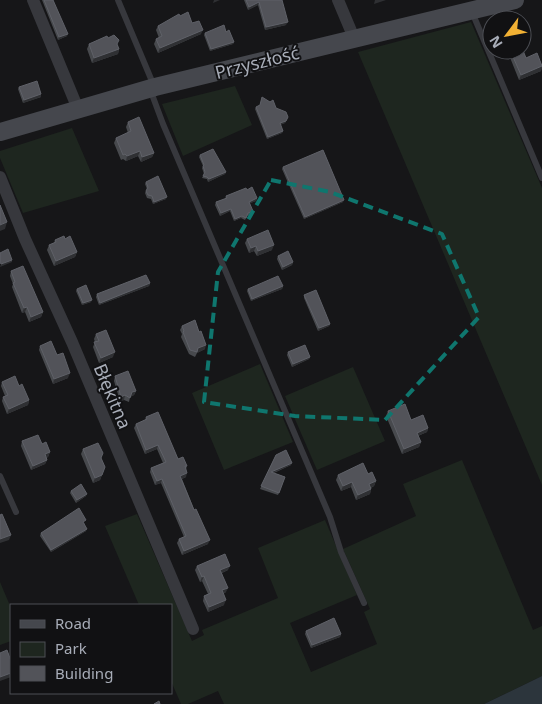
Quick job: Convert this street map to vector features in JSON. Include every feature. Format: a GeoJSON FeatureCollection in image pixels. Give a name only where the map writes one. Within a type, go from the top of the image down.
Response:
{"type":"FeatureCollection","features":[{"type":"Feature","properties":{"kind":"street"},"geometry":{"type":"LineString","coordinates":[[33,0],[78,109]]}},
{"type":"Feature","properties":{"kind":"street"},"geometry":{"type":"LineString","coordinates":[[338,0],[354,38]]}},
{"type":"Feature","properties":{"kind":"street","name":"Przyszłość"},"geometry":{"type":"LineString","coordinates":[[0,132],[152,87],[515,0]]}},
{"type":"Feature","properties":{"kind":"street","name":"Błękitna"},"geometry":{"type":"LineString","coordinates":[[0,177],[193,629]]}},
{"type":"Feature","properties":{"kind":"lane"},"geometry":{"type":"LineString","coordinates":[[118,0],[152,87],[167,133],[330,517],[341,552],[364,603]]}},
{"type":"Feature","properties":{"kind":"lane"},"geometry":{"type":"LineString","coordinates":[[471,11],[542,178]]}},
{"type":"Feature","properties":{"kind":"lane"},"geometry":{"type":"LineString","coordinates":[[0,476],[16,512]]}},
{"type":"Feature","properties":{"kind":"highlighted area"},"geometry":{"type":"Polygon","coordinates":[[[271,180],[330,192],[442,234],[479,317],[385,420],[295,416],[204,402],[218,272],[271,180]]]}},
{"type":"Feature","properties":{"kind":"green space"},"geometry":{"type":"Polygon","coordinates":[[[471,22],[482,48],[482,60],[487,60],[542,188],[542,485],[358,52],[471,22]]]}},
{"type":"Feature","properties":{"kind":"green space"},"geometry":{"type":"Polygon","coordinates":[[[235,86],[252,125],[183,156],[162,104],[235,86]]]}},
{"type":"Feature","properties":{"kind":"green space"},"geometry":{"type":"Polygon","coordinates":[[[72,128],[99,191],[23,213],[0,158],[0,151],[72,128]]]}},
{"type":"Feature","properties":{"kind":"green space"},"geometry":{"type":"Polygon","coordinates":[[[260,364],[293,442],[224,470],[192,393],[260,364]]]}},
{"type":"Feature","properties":{"kind":"green space"},"geometry":{"type":"Polygon","coordinates":[[[353,367],[385,441],[317,470],[285,396],[353,367]]]}},
{"type":"Feature","properties":{"kind":"green space"},"geometry":{"type":"Polygon","coordinates":[[[462,460],[533,630],[542,626],[542,676],[484,704],[224,704],[218,691],[188,704],[181,704],[172,683],[172,604],[139,604],[105,526],[137,514],[192,641],[204,635],[202,630],[278,598],[258,548],[325,520],[357,595],[290,623],[311,672],[377,644],[364,612],[370,609],[343,549],[416,516],[403,484],[462,460]]]}},
{"type":"Feature","properties":{"kind":"green space"},"geometry":{"type":"Polygon","coordinates":[[[0,582],[10,606],[10,641],[0,645],[0,582]]]}},
{"type":"Feature","properties":{"kind":"shaded area"},"geometry":{"type":"Polygon","coordinates":[[[542,676],[542,704],[484,704],[542,676]]]}},
{"type":"Feature","properties":{"kind":"building"},"geometry":{"type":"Polygon","coordinates":[[[44,0],[53,0],[68,34],[59,37],[44,0]]]}},
{"type":"Feature","properties":{"kind":"building"},"geometry":{"type":"Polygon","coordinates":[[[246,0],[282,0],[288,22],[266,27],[259,2],[249,7],[246,0]]]}},
{"type":"Feature","properties":{"kind":"building"},"geometry":{"type":"Polygon","coordinates":[[[188,12],[192,23],[199,21],[203,30],[160,48],[156,39],[162,36],[158,26],[179,14],[180,16],[188,12]]]}},
{"type":"Feature","properties":{"kind":"building"},"geometry":{"type":"Polygon","coordinates":[[[224,25],[226,32],[229,30],[234,42],[211,49],[205,33],[224,25]]]}},
{"type":"Feature","properties":{"kind":"building"},"geometry":{"type":"Polygon","coordinates":[[[114,35],[119,40],[117,44],[119,49],[94,58],[89,44],[114,35]]]}},
{"type":"Feature","properties":{"kind":"building"},"geometry":{"type":"Polygon","coordinates":[[[537,53],[542,66],[521,75],[514,60],[532,60],[532,55],[537,53]]]}},
{"type":"Feature","properties":{"kind":"building"},"geometry":{"type":"Polygon","coordinates":[[[37,81],[41,94],[24,100],[19,87],[37,81]]]}},
{"type":"Feature","properties":{"kind":"building"},"geometry":{"type":"Polygon","coordinates":[[[262,97],[270,102],[273,100],[276,108],[286,112],[288,117],[286,121],[280,123],[283,131],[268,137],[256,107],[260,105],[262,97]]]}},
{"type":"Feature","properties":{"kind":"building"},"geometry":{"type":"Polygon","coordinates":[[[139,117],[154,153],[142,157],[140,151],[127,156],[123,155],[116,138],[131,131],[128,122],[139,117]]]}},
{"type":"Feature","properties":{"kind":"building"},"geometry":{"type":"Polygon","coordinates":[[[213,149],[226,172],[209,179],[203,176],[205,172],[204,165],[200,155],[213,149]]]}},
{"type":"Feature","properties":{"kind":"building"},"geometry":{"type":"Polygon","coordinates":[[[323,150],[344,200],[305,217],[283,167],[323,150]]]}},
{"type":"Feature","properties":{"kind":"building"},"geometry":{"type":"Polygon","coordinates":[[[158,176],[167,197],[154,202],[152,196],[148,195],[146,191],[148,187],[146,182],[158,176]]]}},
{"type":"Feature","properties":{"kind":"building"},"geometry":{"type":"Polygon","coordinates":[[[252,187],[257,198],[249,202],[253,211],[248,213],[246,218],[242,216],[235,219],[231,209],[221,213],[216,202],[227,198],[226,196],[252,187]]]}},
{"type":"Feature","properties":{"kind":"building"},"geometry":{"type":"Polygon","coordinates":[[[0,205],[7,222],[0,225],[0,205]]]}},
{"type":"Feature","properties":{"kind":"building"},"geometry":{"type":"Polygon","coordinates":[[[268,230],[274,245],[258,251],[256,246],[251,248],[247,239],[268,230]]]}},
{"type":"Feature","properties":{"kind":"building"},"geometry":{"type":"Polygon","coordinates":[[[64,236],[65,239],[70,236],[77,252],[56,261],[49,245],[64,236]]]}},
{"type":"Feature","properties":{"kind":"building"},"geometry":{"type":"Polygon","coordinates":[[[8,249],[12,260],[1,264],[0,253],[8,249]]]}},
{"type":"Feature","properties":{"kind":"building"},"geometry":{"type":"Polygon","coordinates":[[[288,251],[293,262],[283,267],[278,256],[288,251]]]}},
{"type":"Feature","properties":{"kind":"building"},"geometry":{"type":"Polygon","coordinates":[[[23,266],[43,312],[31,317],[27,307],[24,308],[13,283],[15,282],[11,271],[23,266]]]}},
{"type":"Feature","properties":{"kind":"building"},"geometry":{"type":"Polygon","coordinates":[[[146,275],[150,283],[100,303],[97,294],[146,275]]]}},
{"type":"Feature","properties":{"kind":"building"},"geometry":{"type":"Polygon","coordinates":[[[278,276],[283,286],[252,299],[248,289],[278,276]]]}},
{"type":"Feature","properties":{"kind":"building"},"geometry":{"type":"Polygon","coordinates":[[[86,285],[92,300],[83,303],[77,289],[86,285]]]}},
{"type":"Feature","properties":{"kind":"building"},"geometry":{"type":"Polygon","coordinates":[[[316,290],[330,324],[319,328],[304,295],[316,290]]]}},
{"type":"Feature","properties":{"kind":"building"},"geometry":{"type":"Polygon","coordinates":[[[195,320],[206,345],[198,348],[197,352],[190,350],[182,326],[195,320]]]}},
{"type":"Feature","properties":{"kind":"building"},"geometry":{"type":"Polygon","coordinates":[[[106,330],[115,352],[101,358],[94,342],[99,341],[96,334],[106,330]]]}},
{"type":"Feature","properties":{"kind":"building"},"geometry":{"type":"Polygon","coordinates":[[[51,341],[57,355],[63,353],[70,373],[54,379],[40,346],[51,341]]]}},
{"type":"Feature","properties":{"kind":"building"},"geometry":{"type":"Polygon","coordinates":[[[305,345],[310,357],[293,364],[288,352],[305,345]]]}},
{"type":"Feature","properties":{"kind":"building"},"geometry":{"type":"Polygon","coordinates":[[[128,371],[136,391],[132,392],[130,398],[125,395],[121,397],[115,376],[128,371]]]}},
{"type":"Feature","properties":{"kind":"building"},"geometry":{"type":"Polygon","coordinates":[[[15,376],[19,386],[22,384],[29,400],[9,409],[3,397],[8,395],[2,382],[15,376]]]}},
{"type":"Feature","properties":{"kind":"building"},"geometry":{"type":"Polygon","coordinates":[[[405,404],[411,420],[423,415],[428,428],[417,433],[421,442],[404,449],[388,411],[405,404]]]}},
{"type":"Feature","properties":{"kind":"building"},"geometry":{"type":"Polygon","coordinates":[[[158,412],[178,459],[183,457],[187,466],[185,466],[187,473],[180,476],[194,510],[196,509],[210,540],[184,551],[179,539],[186,536],[162,479],[157,481],[151,468],[166,462],[158,445],[146,450],[136,424],[158,412]]]}},
{"type":"Feature","properties":{"kind":"building"},"geometry":{"type":"Polygon","coordinates":[[[38,435],[42,444],[46,442],[50,452],[45,454],[47,460],[33,466],[22,441],[38,435]]]}},
{"type":"Feature","properties":{"kind":"building"},"geometry":{"type":"Polygon","coordinates":[[[98,443],[103,453],[101,458],[105,467],[102,475],[95,478],[83,449],[98,443]]]}},
{"type":"Feature","properties":{"kind":"building"},"geometry":{"type":"Polygon","coordinates":[[[286,450],[292,463],[271,472],[285,477],[279,493],[261,486],[276,455],[286,450]]]}},
{"type":"Feature","properties":{"kind":"building"},"geometry":{"type":"Polygon","coordinates":[[[363,463],[368,474],[372,472],[376,481],[369,484],[371,489],[358,495],[352,482],[343,486],[338,475],[363,463]]]}},
{"type":"Feature","properties":{"kind":"building"},"geometry":{"type":"Polygon","coordinates":[[[81,484],[87,494],[77,500],[71,491],[81,484]]]}},
{"type":"Feature","properties":{"kind":"building"},"geometry":{"type":"Polygon","coordinates":[[[79,508],[86,520],[83,522],[87,529],[51,550],[41,533],[79,508]]]}},
{"type":"Feature","properties":{"kind":"building"},"geometry":{"type":"Polygon","coordinates":[[[2,514],[11,535],[0,539],[0,515],[2,514]]]}},
{"type":"Feature","properties":{"kind":"building"},"geometry":{"type":"Polygon","coordinates":[[[225,554],[230,566],[220,570],[228,588],[222,590],[226,600],[209,607],[204,596],[211,593],[204,576],[202,577],[197,566],[225,554]]]}},
{"type":"Feature","properties":{"kind":"building"},"geometry":{"type":"Polygon","coordinates":[[[334,618],[341,634],[312,645],[306,631],[334,618]]]}},
{"type":"Feature","properties":{"kind":"building"},"geometry":{"type":"Polygon","coordinates":[[[7,650],[10,658],[10,673],[0,677],[0,653],[7,650]]]}}]}
